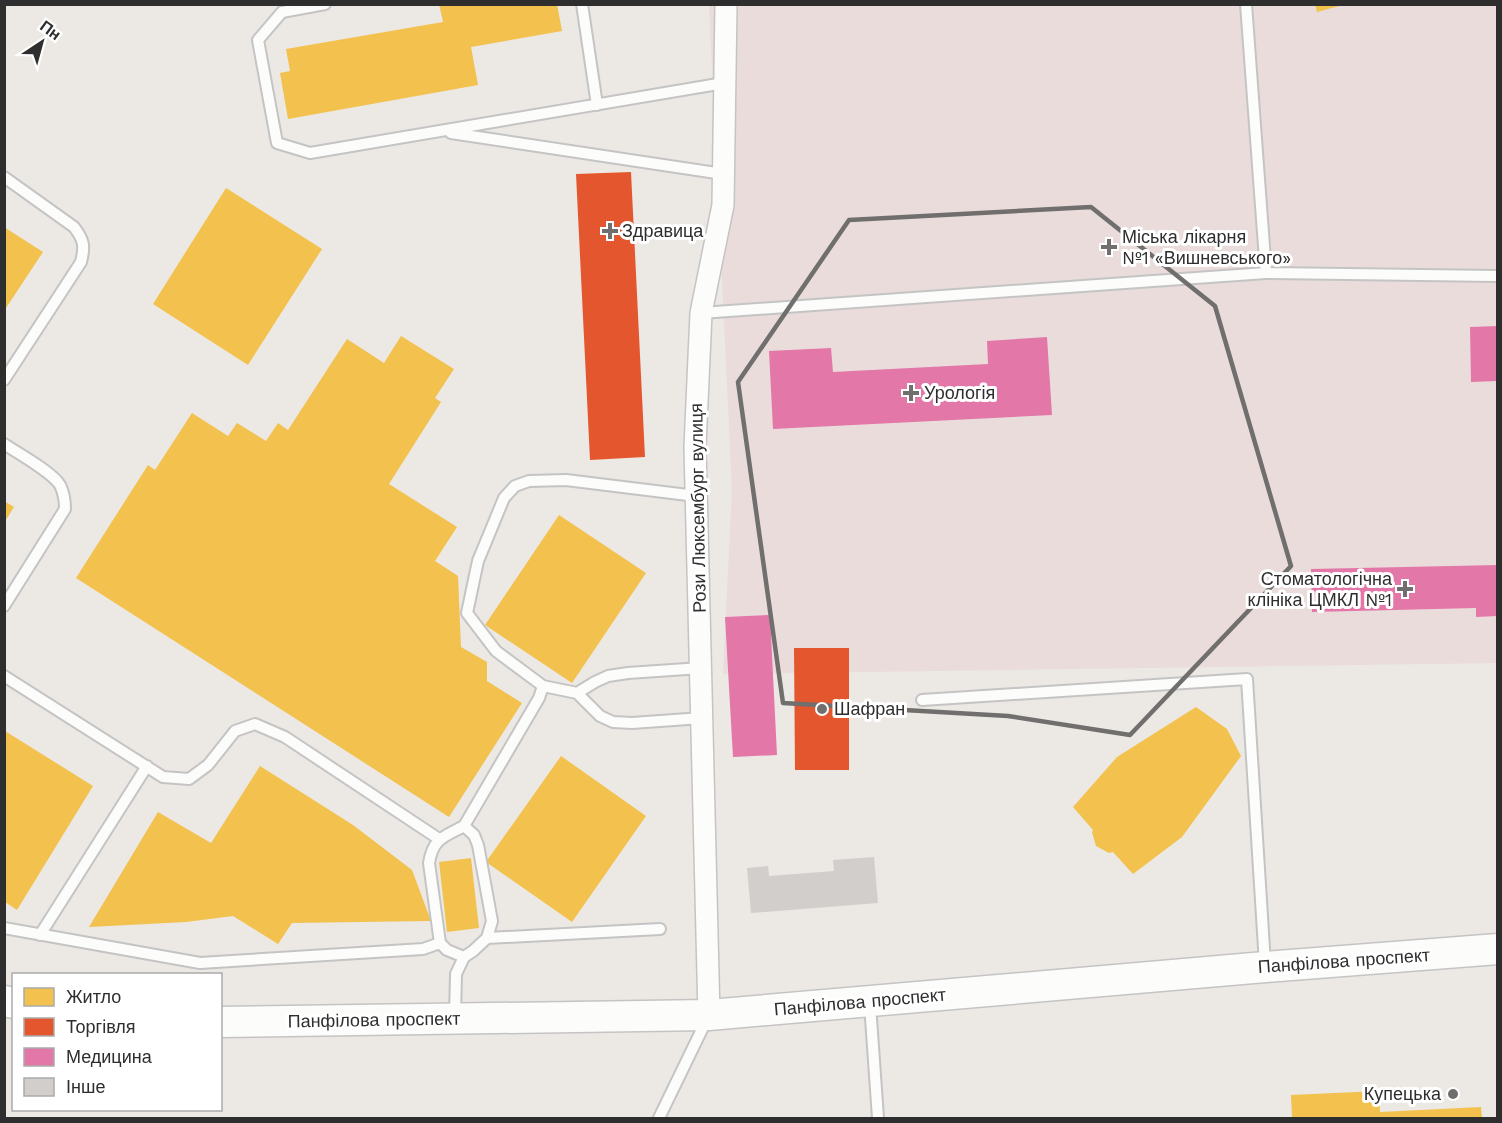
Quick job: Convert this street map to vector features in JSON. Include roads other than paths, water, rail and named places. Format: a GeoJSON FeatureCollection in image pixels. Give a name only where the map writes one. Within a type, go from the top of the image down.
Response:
{"type":"FeatureCollection","features":[{"type":"Feature","properties":{"kind":"main road","name":"Панфілова проспект"},"geometry":{"type":"LineString","coordinates":[[222,1022],[709,1015],[1497,949]]}},
{"type":"Feature","properties":{"kind":"street","name":"Рози Люксембург вулиця"},"geometry":{"type":"LineString","coordinates":[[709,1015],[695,447],[701,313],[723,205],[726,4]]}},
{"type":"Feature","properties":{"kind":"lane"},"geometry":{"type":"LineString","coordinates":[[325,4],[282,12],[258,40],[277,143],[310,153],[724,83]]}},
{"type":"Feature","properties":{"kind":"lane"},"geometry":{"type":"LineString","coordinates":[[582,4],[597,105]]}},
{"type":"Feature","properties":{"kind":"lane"},"geometry":{"type":"LineString","coordinates":[[1246,4],[1266,273]]}},
{"type":"Feature","properties":{"kind":"lane"},"geometry":{"type":"LineString","coordinates":[[442,131],[723,174]]}},
{"type":"Feature","properties":{"kind":"lane"},"geometry":{"type":"LineString","coordinates":[[4,177],[74,227],[82,238],[84,250],[81,262],[4,380]]}},
{"type":"Feature","properties":{"kind":"lane"},"geometry":{"type":"LineString","coordinates":[[701,313],[1266,273],[1497,276]]}},
{"type":"Feature","properties":{"kind":"lane"},"geometry":{"type":"LineString","coordinates":[[4,444],[59,483],[65,496],[65,509],[4,606]]}},
{"type":"Feature","properties":{"kind":"lane"},"geometry":{"type":"LineString","coordinates":[[696,496],[566,480],[529,481],[515,486],[504,498],[478,561],[467,613],[496,651],[543,686],[577,693],[600,716],[613,722],[632,723],[702,718]]}},
{"type":"Feature","properties":{"kind":"lane"},"geometry":{"type":"LineString","coordinates":[[577,693],[608,676],[701,668]]}},
{"type":"Feature","properties":{"kind":"lane"},"geometry":{"type":"LineString","coordinates":[[4,676],[163,777],[189,779],[208,765],[235,731],[255,724],[285,737],[439,839]]}},
{"type":"Feature","properties":{"kind":"lane"},"geometry":{"type":"LineString","coordinates":[[922,700],[1247,679],[1265,967]]}},
{"type":"Feature","properties":{"kind":"lane"},"geometry":{"type":"LineString","coordinates":[[464,957],[447,950],[441,943],[429,863],[431,850],[439,839],[464,826],[539,698],[543,686]]}},
{"type":"Feature","properties":{"kind":"lane"},"geometry":{"type":"LineString","coordinates":[[39,935],[147,766]]}},
{"type":"Feature","properties":{"kind":"lane"},"geometry":{"type":"LineString","coordinates":[[455,1018],[456,974],[464,957],[487,938],[492,921],[478,845],[474,835],[464,826]]}},
{"type":"Feature","properties":{"kind":"lane"},"geometry":{"type":"LineString","coordinates":[[4,928],[200,963],[423,949],[441,943]]}},
{"type":"Feature","properties":{"kind":"lane"},"geometry":{"type":"LineString","coordinates":[[487,938],[660,929]]}},
{"type":"Feature","properties":{"kind":"lane"},"geometry":{"type":"LineString","coordinates":[[870,1001],[878,1119]]}},
{"type":"Feature","properties":{"kind":"lane"},"geometry":{"type":"LineString","coordinates":[[659,1119],[709,1015]]}},
{"type":"Feature","properties":{"kind":"place","name":"Здравица"},"geometry":{"type":"Point","coordinates":[610,231]}},
{"type":"Feature","properties":{"kind":"place","name":"Міська лікарня №1 «Вишневського»"},"geometry":{"type":"Point","coordinates":[1109,247]}},
{"type":"Feature","properties":{"kind":"place","name":"Урологія"},"geometry":{"type":"Point","coordinates":[911,393]}},
{"type":"Feature","properties":{"kind":"place","name":"Стоматологічна клініка ЦМКЛ №1"},"geometry":{"type":"Point","coordinates":[1405,589]}},
{"type":"Feature","properties":{"kind":"place","name":"Шафран"},"geometry":{"type":"Point","coordinates":[822,709]}},
{"type":"Feature","properties":{"kind":"place","name":"Купецька"},"geometry":{"type":"Point","coordinates":[1453,1094]}}]}
